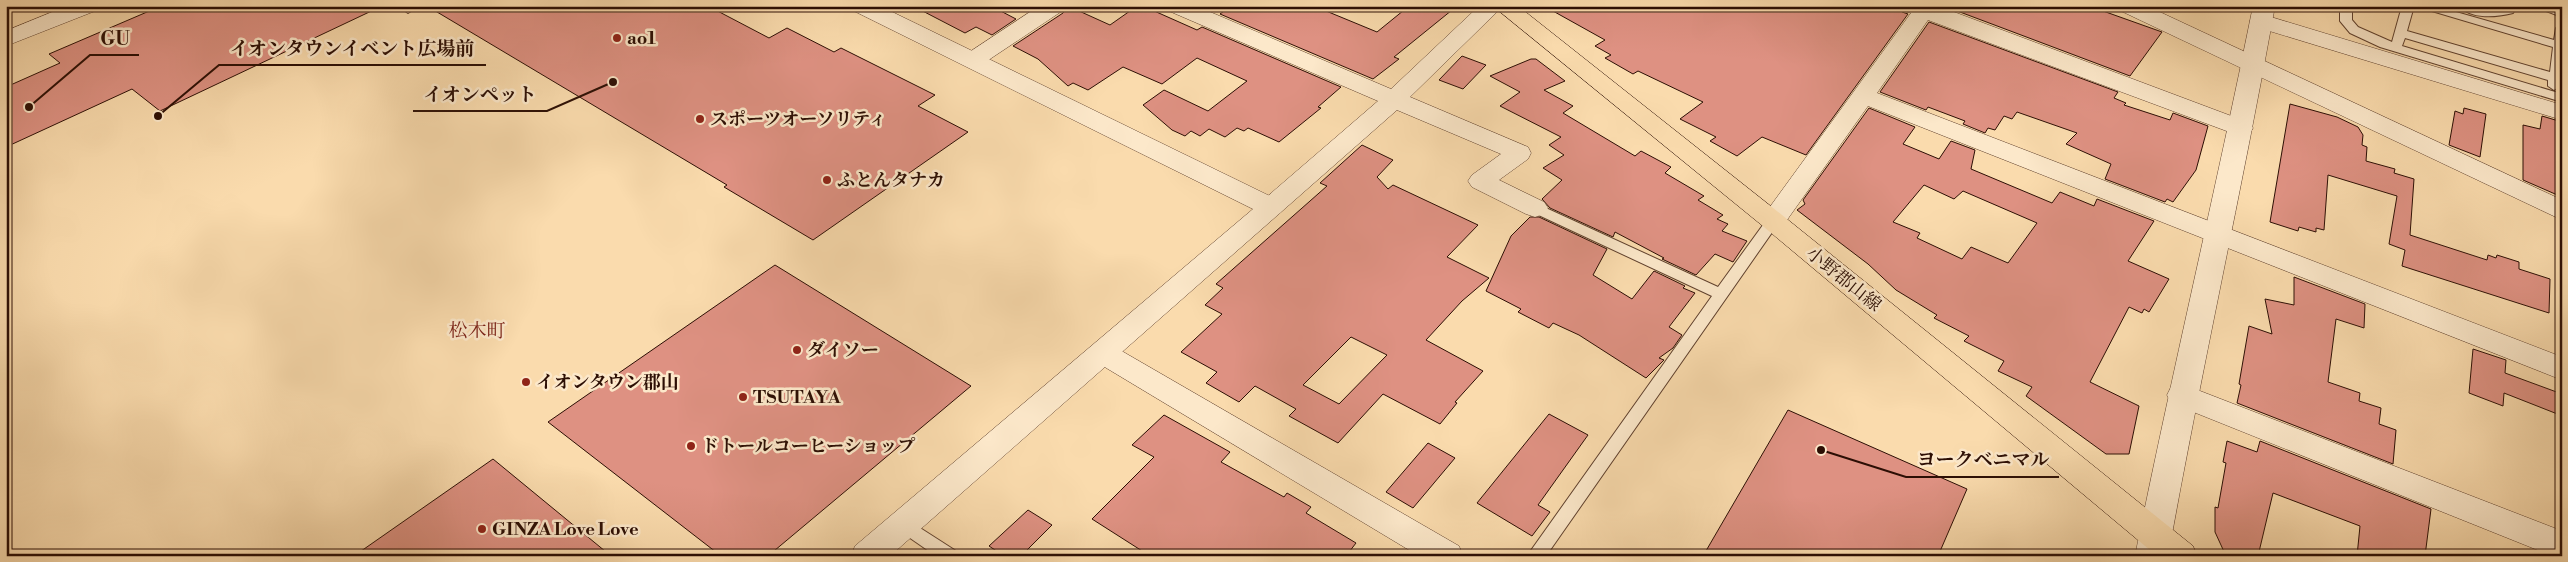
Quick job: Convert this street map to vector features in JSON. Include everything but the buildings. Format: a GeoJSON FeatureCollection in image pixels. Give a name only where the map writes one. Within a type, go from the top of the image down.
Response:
{"type":"FeatureCollection","features":[{"type":"Feature","properties":{"kind":"main road","name":"小野郡山線"},"geometry":{"type":"LineString","coordinates":[[1504,6],[1773,221],[2153,546],[2181,556]]}},
{"type":"Feature","properties":{"kind":"street"},"geometry":{"type":"LineString","coordinates":[[6,39],[87,6]]}},
{"type":"Feature","properties":{"kind":"street"},"geometry":{"type":"LineString","coordinates":[[862,6],[1272,207]]}},
{"type":"Feature","properties":{"kind":"street"},"geometry":{"type":"LineString","coordinates":[[973,60],[1054,6]]}},
{"type":"Feature","properties":{"kind":"street"},"geometry":{"type":"LineString","coordinates":[[1177,6],[1519,153],[1481,182],[1535,208]]}},
{"type":"Feature","properties":{"kind":"street"},"geometry":{"type":"LineString","coordinates":[[867,556],[1395,99],[1492,6]]}},
{"type":"Feature","properties":{"kind":"street"},"geometry":{"type":"LineString","coordinates":[[2129,6],[2562,211]]}},
{"type":"Feature","properties":{"kind":"street"},"geometry":{"type":"LineString","coordinates":[[1773,221],[1863,96],[1921,8],[2241,128]]}},
{"type":"Feature","properties":{"kind":"street"},"geometry":{"type":"LineString","coordinates":[[2153,546],[2182,395],[2218,237],[2263,14],[2559,102]]}},
{"type":"Feature","properties":{"kind":"street"},"geometry":{"type":"LineString","coordinates":[[1863,96],[2218,237],[2562,369]]}},
{"type":"Feature","properties":{"kind":"street"},"geometry":{"type":"LineString","coordinates":[[1103,353],[1446,556]]}},
{"type":"Feature","properties":{"kind":"street"},"geometry":{"type":"LineString","coordinates":[[2182,395],[2562,544]]}},
{"type":"Feature","properties":{"kind":"lane"},"geometry":{"type":"LineString","coordinates":[[2346,6],[2346,21],[2354,30],[2396,49],[2476,73],[2559,102],[2556,78],[2562,28]]}},
{"type":"Feature","properties":{"kind":"lane"},"geometry":{"type":"LineString","coordinates":[[2396,49],[2408,6]]}},
{"type":"Feature","properties":{"kind":"lane"},"geometry":{"type":"LineString","coordinates":[[2421,6],[2561,46]]}},
{"type":"Feature","properties":{"kind":"lane"},"geometry":{"type":"LineString","coordinates":[[2465,6],[2493,13],[2509,10],[2511,6]]}},
{"type":"Feature","properties":{"kind":"lane"},"geometry":{"type":"LineString","coordinates":[[2539,6],[2562,12]]}},
{"type":"Feature","properties":{"kind":"lane"},"geometry":{"type":"LineString","coordinates":[[2401,33],[2556,78]]}},
{"type":"Feature","properties":{"kind":"lane"},"geometry":{"type":"LineString","coordinates":[[2476,73],[2479,56]]}},
{"type":"Feature","properties":{"kind":"lane"},"geometry":{"type":"LineString","coordinates":[[1535,208],[1720,294]]}},
{"type":"Feature","properties":{"kind":"lane"},"geometry":{"type":"LineString","coordinates":[[1536,556],[1773,221]]}},
{"type":"Feature","properties":{"kind":"lane"},"geometry":{"type":"LineString","coordinates":[[904,524],[950,556]]}},
{"type":"Feature","properties":{"kind":"place","name":"ao1"},"geometry":{"type":"Point","coordinates":[617,38]}},
{"type":"Feature","properties":{"kind":"place","name":"イオンペット"},"geometry":{"type":"Point","coordinates":[613,82]}},
{"type":"Feature","properties":{"kind":"place","name":"GU"},"geometry":{"type":"Point","coordinates":[29,107]}},
{"type":"Feature","properties":{"kind":"place","name":"イオンタウンイベント広場前"},"geometry":{"type":"Point","coordinates":[158,116]}},
{"type":"Feature","properties":{"kind":"place","name":"スポーツオーソリティ"},"geometry":{"type":"Point","coordinates":[700,119]}},
{"type":"Feature","properties":{"kind":"place","name":"ふとんタナカ"},"geometry":{"type":"Point","coordinates":[827,180]}},
{"type":"Feature","properties":{"kind":"place","name":"ダイソー"},"geometry":{"type":"Point","coordinates":[797,350]}},
{"type":"Feature","properties":{"kind":"place","name":"イオンタウン郡山"},"geometry":{"type":"Point","coordinates":[526,382]}},
{"type":"Feature","properties":{"kind":"place","name":"TSUTAYA"},"geometry":{"type":"Point","coordinates":[743,397]}},
{"type":"Feature","properties":{"kind":"place","name":"ドトールコーヒーショップ"},"geometry":{"type":"Point","coordinates":[691,446]}},
{"type":"Feature","properties":{"kind":"place","name":"ヨークベニマル"},"geometry":{"type":"Point","coordinates":[1821,450]}},
{"type":"Feature","properties":{"kind":"place","name":"GINZA Love Love"},"geometry":{"type":"Point","coordinates":[482,529]}},
{"type":"Feature","properties":{"kind":"district","name":"松木町"},"geometry":{"type":"Point","coordinates":[477,330]}}]}
